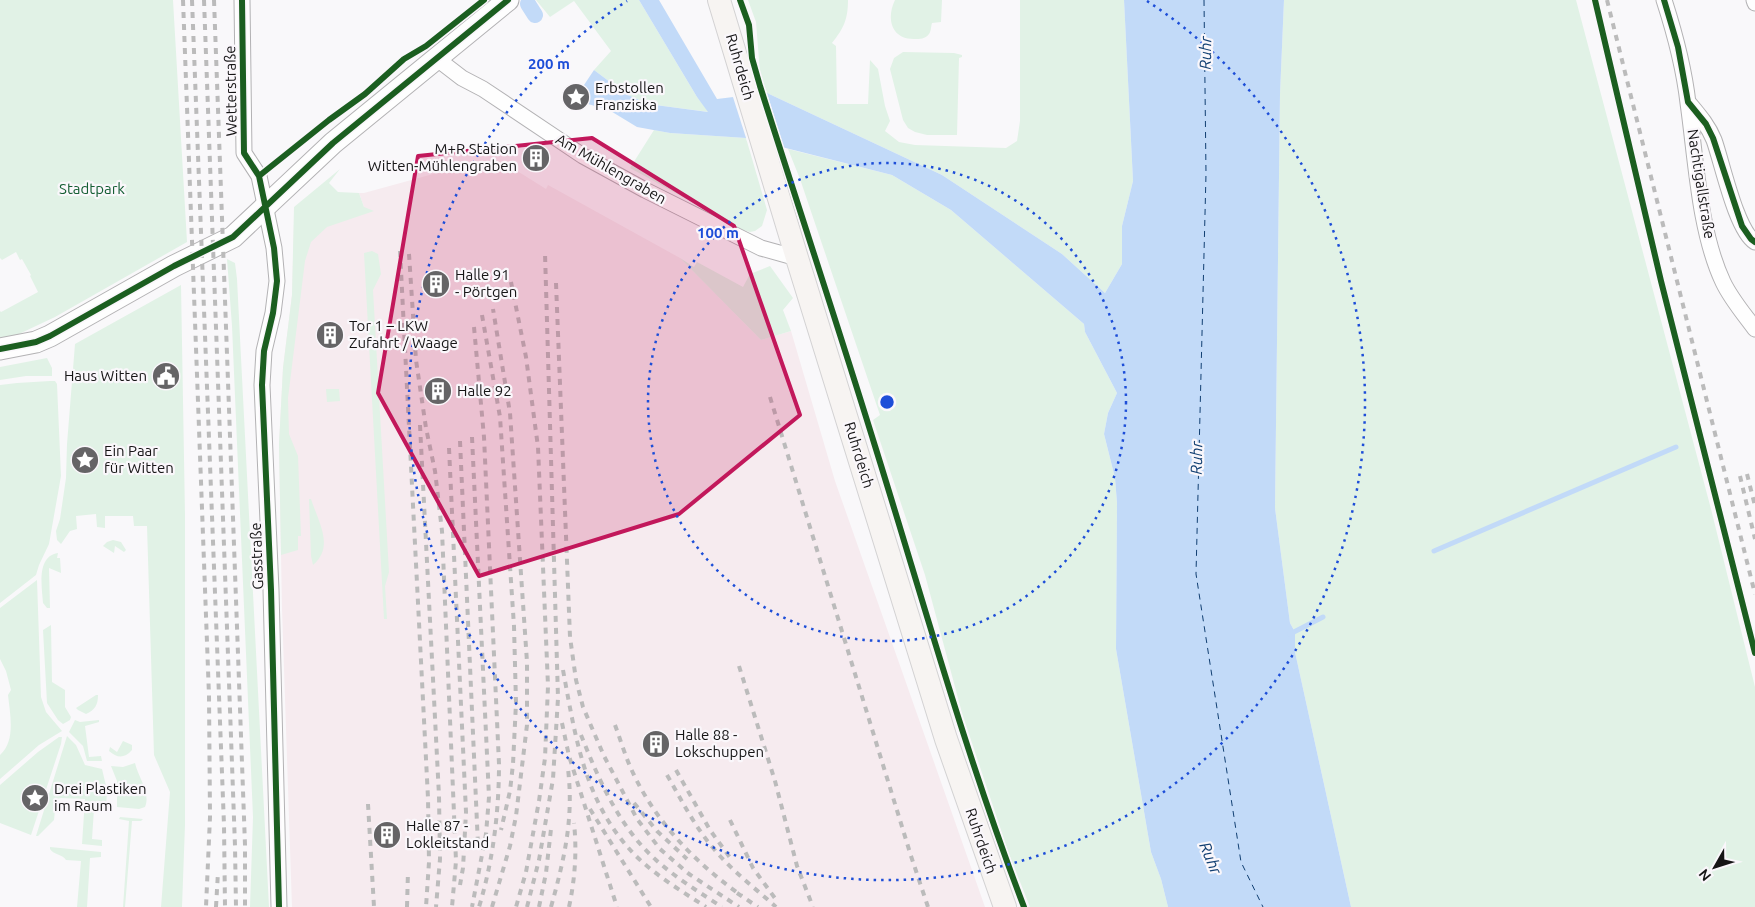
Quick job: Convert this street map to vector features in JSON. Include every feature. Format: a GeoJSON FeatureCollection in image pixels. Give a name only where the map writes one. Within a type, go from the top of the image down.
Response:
{"type":"FeatureCollection","features":[{"type":"Feature","properties":{"kind":"main road"},"geometry":{"type":"LineString","coordinates":[[0,349],[36,342],[50,336],[174,266],[233,237],[333,143],[508,0]]}},
{"type":"Feature","properties":{"kind":"main road","name":"Ruhrdeich"},"geometry":{"type":"LineString","coordinates":[[720,0],[797,258],[946,739],[1004,907]]}},
{"type":"Feature","properties":{"kind":"street","name":"Wetterstraße"},"geometry":{"type":"LineString","coordinates":[[242,0],[244,153],[259,176],[265,206]]}},
{"type":"Feature","properties":{"kind":"street","name":"Nachtigallstraße"},"geometry":{"type":"LineString","coordinates":[[1664,0],[1678,47],[1688,102],[1705,225],[1723,282],[1755,329]]}},
{"type":"Feature","properties":{"kind":"street","name":"Am Mühlengraben"},"geometry":{"type":"LineString","coordinates":[[436,58],[462,78],[483,89],[582,156],[761,248],[797,258]]}},
{"type":"Feature","properties":{"kind":"street"},"geometry":{"type":"LineString","coordinates":[[1688,102],[1706,124],[1714,138],[1742,226],[1755,242]]}},
{"type":"Feature","properties":{"kind":"street","name":"Gasstraße"},"geometry":{"type":"LineString","coordinates":[[265,206],[274,248],[277,281],[273,313],[264,351],[262,386],[271,590],[280,907]]}},
{"type":"Feature","properties":{"kind":"highlighted area"},"geometry":{"type":"Polygon","coordinates":[[[592,138],[734,226],[800,415],[679,514],[479,576],[378,393],[418,156],[592,138]]]}},
{"type":"Feature","properties":{"kind":"shaded area"},"geometry":{"type":"Polygon","coordinates":[[[503,162],[546,189],[548,185],[680,258],[761,340],[791,331],[835,481],[985,907],[292,907],[282,609],[279,444],[283,368],[292,295],[294,223],[364,207],[359,193],[466,165],[503,162]]]}},
{"type":"Feature","properties":{"kind":"green space","name":"Stadtpark"},"geometry":{"type":"Polygon","coordinates":[[[0,0],[173,0],[187,242],[55,317],[19,334],[0,339],[0,311],[38,292],[31,275],[16,252],[2,260],[0,258],[0,0]]]}},
{"type":"Feature","properties":{"kind":"green space"},"geometry":{"type":"Polygon","coordinates":[[[536,0],[639,0],[697,97],[709,112],[648,104],[626,94],[594,70],[611,51],[574,1],[550,17],[536,0]]]}},
{"type":"Feature","properties":{"kind":"green space"},"geometry":{"type":"Polygon","coordinates":[[[748,0],[848,0],[844,23],[840,33],[832,43],[836,46],[837,104],[868,104],[870,60],[878,69],[890,121],[885,131],[899,142],[915,145],[1006,148],[1017,141],[1020,121],[1020,0],[1124,0],[1133,181],[1122,226],[1122,264],[1105,293],[1062,254],[942,175],[767,93],[760,73],[756,22],[748,0]]]}},
{"type":"Feature","properties":{"kind":"green space"},"geometry":{"type":"Polygon","coordinates":[[[895,0],[942,0],[941,22],[932,23],[930,33],[924,38],[917,39],[900,36],[891,21],[892,7],[895,0]]]}},
{"type":"Feature","properties":{"kind":"green space"},"geometry":{"type":"Polygon","coordinates":[[[1284,0],[1576,0],[1711,509],[1755,687],[1755,907],[1351,907],[1295,652],[1295,632],[1290,623],[1275,508],[1280,94],[1284,0]]]}},
{"type":"Feature","properties":{"kind":"green space"},"geometry":{"type":"Polygon","coordinates":[[[903,52],[954,53],[962,55],[959,58],[957,135],[927,135],[908,128],[903,120],[890,69],[894,58],[903,52]]]}},
{"type":"Feature","properties":{"kind":"green space"},"geometry":{"type":"Polygon","coordinates":[[[654,130],[670,133],[746,138],[767,210],[762,226],[755,231],[743,230],[630,168],[654,130]]]}},
{"type":"Feature","properties":{"kind":"green space"},"geometry":{"type":"Polygon","coordinates":[[[788,149],[892,175],[951,210],[1084,324],[1085,332],[1117,393],[1108,413],[1104,434],[1115,478],[1117,503],[1116,649],[1151,852],[1161,879],[1168,907],[1030,907],[1009,854],[962,713],[925,575],[873,420],[880,415],[800,179],[788,149]]]}},
{"type":"Feature","properties":{"kind":"green space"},"geometry":{"type":"Polygon","coordinates":[[[340,169],[329,183],[338,192],[359,193],[364,207],[374,211],[327,227],[311,242],[305,261],[288,398],[289,434],[298,456],[301,536],[298,536],[298,550],[281,555],[279,444],[283,368],[292,295],[294,207],[340,169]]]}},
{"type":"Feature","properties":{"kind":"green space"},"geometry":{"type":"Polygon","coordinates":[[[372,251],[378,254],[381,274],[373,290],[389,572],[385,586],[387,619],[384,619],[364,253],[372,251]]]}},
{"type":"Feature","properties":{"kind":"green space"},"geometry":{"type":"Polygon","coordinates":[[[680,258],[694,267],[697,262],[743,287],[750,274],[770,266],[793,298],[783,310],[791,331],[761,340],[680,258]]]}},
{"type":"Feature","properties":{"kind":"green space"},"geometry":{"type":"Polygon","coordinates":[[[227,259],[235,263],[237,279],[269,907],[250,907],[253,817],[232,326],[227,259]]]}},
{"type":"Feature","properties":{"kind":"green space"},"geometry":{"type":"Polygon","coordinates":[[[181,285],[185,515],[185,825],[182,907],[161,907],[170,792],[154,755],[147,526],[134,526],[133,516],[105,516],[105,528],[97,527],[96,514],[76,516],[77,529],[70,531],[61,544],[57,540],[56,531],[60,519],[66,478],[75,344],[181,285]]]}},
{"type":"Feature","properties":{"kind":"green space"},"geometry":{"type":"Polygon","coordinates":[[[47,358],[52,368],[52,376],[26,376],[0,380],[0,367],[47,358]]]}},
{"type":"Feature","properties":{"kind":"green space"},"geometry":{"type":"Polygon","coordinates":[[[55,381],[57,384],[61,476],[49,544],[36,575],[0,603],[0,385],[55,381]]]}},
{"type":"Feature","properties":{"kind":"green space"},"geometry":{"type":"Polygon","coordinates":[[[326,389],[339,389],[340,401],[327,402],[326,389]]]}},
{"type":"Feature","properties":{"kind":"green space"},"geometry":{"type":"Polygon","coordinates":[[[309,499],[311,499],[321,525],[324,542],[320,558],[313,565],[311,556],[309,499]]]}},
{"type":"Feature","properties":{"kind":"green space"},"geometry":{"type":"Polygon","coordinates":[[[113,540],[121,542],[126,550],[124,552],[115,546],[114,553],[103,546],[113,540]]]}},
{"type":"Feature","properties":{"kind":"green space"},"geometry":{"type":"Polygon","coordinates":[[[58,553],[57,558],[60,558],[61,573],[49,568],[50,608],[47,608],[43,603],[43,566],[51,555],[58,553]]]}},
{"type":"Feature","properties":{"kind":"green space"},"geometry":{"type":"Polygon","coordinates":[[[37,580],[41,697],[46,712],[62,731],[39,745],[0,779],[0,755],[8,742],[11,727],[8,695],[11,690],[6,671],[0,659],[0,608],[37,580]]]}},
{"type":"Feature","properties":{"kind":"green space"},"geometry":{"type":"Polygon","coordinates":[[[51,625],[52,682],[65,690],[65,707],[71,717],[70,720],[63,724],[58,720],[47,703],[43,630],[51,625]]]}},
{"type":"Feature","properties":{"kind":"green space"},"geometry":{"type":"Polygon","coordinates":[[[98,695],[97,704],[94,709],[86,714],[76,708],[98,695]]]}},
{"type":"Feature","properties":{"kind":"green space"},"geometry":{"type":"Polygon","coordinates":[[[75,720],[80,722],[99,720],[99,722],[85,726],[89,757],[101,756],[102,761],[87,761],[83,746],[69,732],[75,720]]]}},
{"type":"Feature","properties":{"kind":"green space"},"geometry":{"type":"Polygon","coordinates":[[[67,736],[76,745],[85,765],[102,769],[107,790],[106,809],[94,809],[92,839],[102,840],[102,846],[82,844],[85,799],[56,799],[54,820],[36,836],[67,736]]]}},
{"type":"Feature","properties":{"kind":"green space"},"geometry":{"type":"Polygon","coordinates":[[[59,737],[62,737],[61,744],[31,835],[0,823],[0,785],[38,752],[59,737]]]}},
{"type":"Feature","properties":{"kind":"green space"},"geometry":{"type":"Polygon","coordinates":[[[123,741],[132,745],[132,750],[129,753],[120,756],[109,751],[110,747],[117,752],[123,741]]]}},
{"type":"Feature","properties":{"kind":"green space"},"geometry":{"type":"Polygon","coordinates":[[[135,763],[145,791],[145,807],[139,809],[117,807],[117,781],[111,766],[123,767],[135,763]]]}},
{"type":"Feature","properties":{"kind":"green space"},"geometry":{"type":"Polygon","coordinates":[[[120,817],[143,819],[141,821],[132,821],[125,907],[123,907],[129,821],[119,819],[120,817]]]}},
{"type":"Feature","properties":{"kind":"green space"},"geometry":{"type":"Polygon","coordinates":[[[50,847],[101,852],[101,857],[90,858],[87,907],[77,907],[81,861],[66,860],[52,851],[50,847]]]}},
{"type":"Feature","properties":{"kind":"water","name":"Ruhr"},"geometry":{"type":"Polygon","coordinates":[[[639,0],[659,0],[717,99],[767,93],[942,175],[1062,254],[1105,293],[1122,264],[1122,226],[1133,181],[1124,0],[1284,0],[1280,94],[1275,508],[1290,623],[1295,632],[1295,652],[1351,907],[1168,907],[1161,879],[1151,852],[1116,649],[1117,503],[1115,478],[1104,434],[1108,413],[1117,393],[1085,332],[1084,324],[951,210],[892,175],[746,138],[670,133],[637,127],[609,110],[574,100],[594,70],[626,94],[648,104],[708,112],[639,0]]]}},
{"type":"Feature","properties":{"kind":"pier"},"geometry":{"type":"Polygon","coordinates":[[[766,90],[785,151],[747,141],[732,94],[766,90]]]}},
{"type":"Feature","properties":{"kind":"waterway"},"geometry":{"type":"LineString","coordinates":[[528,4],[535,15]]}},
{"type":"Feature","properties":{"kind":"waterway"},"geometry":{"type":"LineString","coordinates":[[1434,551],[1676,447]]}},
{"type":"Feature","properties":{"kind":"waterway"},"geometry":{"type":"LineString","coordinates":[[1290,634],[1323,617]]}},
{"type":"Feature","properties":{"kind":"ferry route"},"geometry":{"type":"LineString","coordinates":[[1204,0],[1206,174],[1196,574],[1241,862],[1263,907]]}},
{"type":"Feature","properties":{"kind":"railway"},"geometry":{"type":"LineString","coordinates":[[183,0],[209,696],[210,817],[206,907]]}},
{"type":"Feature","properties":{"kind":"railway"},"geometry":{"type":"LineString","coordinates":[[192,0],[224,825],[225,907]]}},
{"type":"Feature","properties":{"kind":"railway"},"geometry":{"type":"LineString","coordinates":[[204,0],[236,907]]}},
{"type":"Feature","properties":{"kind":"railway"},"geometry":{"type":"LineString","coordinates":[[214,0],[245,845],[245,907]]}},
{"type":"Feature","properties":{"kind":"railway"},"geometry":{"type":"LineString","coordinates":[[1607,0],[1755,594]]}},
{"type":"Feature","properties":{"kind":"railway"},"geometry":{"type":"LineString","coordinates":[[400,251],[428,798],[429,862],[426,907]]}},
{"type":"Feature","properties":{"kind":"railway"},"geometry":{"type":"LineString","coordinates":[[527,907],[539,860],[553,779],[558,698],[545,253]]}},
{"type":"Feature","properties":{"kind":"railway"},"geometry":{"type":"LineString","coordinates":[[409,254],[416,360],[426,428],[435,471],[442,531],[456,861],[452,907]]}},
{"type":"Feature","properties":{"kind":"railway"},"geometry":{"type":"LineString","coordinates":[[511,282],[526,357],[538,447],[548,686],[545,758],[539,801],[526,872],[516,907]]}},
{"type":"Feature","properties":{"kind":"railway"},"geometry":{"type":"LineString","coordinates":[[556,283],[570,637],[576,680],[583,707],[604,756],[637,819],[660,849],[689,874],[739,907]]}},
{"type":"Feature","properties":{"kind":"railway"},"geometry":{"type":"LineString","coordinates":[[492,907],[510,846],[516,816],[527,725],[527,662],[510,413],[493,309]]}},
{"type":"Feature","properties":{"kind":"railway"},"geometry":{"type":"LineString","coordinates":[[482,315],[500,417],[514,626],[516,703],[513,764],[510,791],[501,830]]}},
{"type":"Feature","properties":{"kind":"railway"},"geometry":{"type":"LineString","coordinates":[[474,327],[484,437],[499,764],[494,836],[488,872],[479,907]]}},
{"type":"Feature","properties":{"kind":"railway"},"geometry":{"type":"LineString","coordinates":[[770,397],[928,907]]}},
{"type":"Feature","properties":{"kind":"railway"},"geometry":{"type":"LineString","coordinates":[[420,425],[439,796],[440,859],[436,907]]}},
{"type":"Feature","properties":{"kind":"railway"},"geometry":{"type":"LineString","coordinates":[[472,437],[489,797],[486,834],[472,907]]}},
{"type":"Feature","properties":{"kind":"railway"},"geometry":{"type":"LineString","coordinates":[[460,441],[478,846]]}},
{"type":"Feature","properties":{"kind":"railway"},"geometry":{"type":"LineString","coordinates":[[449,448],[466,812],[463,868],[460,885]]}},
{"type":"Feature","properties":{"kind":"railway"},"geometry":{"type":"LineString","coordinates":[[1747,474],[1755,506]]}},
{"type":"Feature","properties":{"kind":"railway"},"geometry":{"type":"LineString","coordinates":[[1740,476],[1755,539]]}},
{"type":"Feature","properties":{"kind":"railway"},"geometry":{"type":"LineString","coordinates":[[739,666],[775,781],[797,866],[813,907]]}},
{"type":"Feature","properties":{"kind":"railway"},"geometry":{"type":"LineString","coordinates":[[563,670],[578,747],[594,794],[606,817],[620,838],[638,858],[662,878],[706,907]]}},
{"type":"Feature","properties":{"kind":"railway"},"geometry":{"type":"LineString","coordinates":[[562,723],[569,756],[617,907]]}},
{"type":"Feature","properties":{"kind":"railway"},"geometry":{"type":"LineString","coordinates":[[615,725],[631,769],[655,811],[694,857],[742,896]]}},
{"type":"Feature","properties":{"kind":"railway"},"geometry":{"type":"LineString","coordinates":[[581,735],[611,802],[631,833],[664,867],[722,907]]}},
{"type":"Feature","properties":{"kind":"railway"},"geometry":{"type":"LineString","coordinates":[[551,907],[567,839],[570,805],[568,769]]}},
{"type":"Feature","properties":{"kind":"railway"},"geometry":{"type":"LineString","coordinates":[[676,770],[710,830],[731,859]]}},
{"type":"Feature","properties":{"kind":"railway"},"geometry":{"type":"LineString","coordinates":[[667,775],[707,841],[736,872],[776,907]]}},
{"type":"Feature","properties":{"kind":"railway"},"geometry":{"type":"LineString","coordinates":[[634,803],[657,831],[687,859]]}},
{"type":"Feature","properties":{"kind":"railway"},"geometry":{"type":"LineString","coordinates":[[368,804],[374,907]]}},
{"type":"Feature","properties":{"kind":"railway"},"geometry":{"type":"LineString","coordinates":[[590,809],[651,907]]}},
{"type":"Feature","properties":{"kind":"railway"},"geometry":{"type":"LineString","coordinates":[[730,820],[753,868],[777,901]]}},
{"type":"Feature","properties":{"kind":"railway"},"geometry":{"type":"LineString","coordinates":[[569,907],[575,865],[574,823]]}},
{"type":"Feature","properties":{"kind":"railway"},"geometry":{"type":"LineString","coordinates":[[539,907],[546,873],[551,829]]}},
{"type":"Feature","properties":{"kind":"railway"},"geometry":{"type":"LineString","coordinates":[[407,907],[408,871]]}},
{"type":"Feature","properties":{"kind":"railway"},"geometry":{"type":"LineString","coordinates":[[216,907],[218,872]]}},
{"type":"Feature","properties":{"kind":"railway"},"geometry":{"type":"LineString","coordinates":[[737,893],[758,907]]}},
{"type":"Feature","properties":{"kind":"cycle path"},"geometry":{"type":"LineString","coordinates":[[242,0],[244,153],[259,176],[274,248],[277,281],[273,313],[264,351],[262,385],[271,590],[279,907]]}},
{"type":"Feature","properties":{"kind":"cycle path"},"geometry":{"type":"LineString","coordinates":[[259,176],[365,94],[404,59],[426,46],[484,0]]}},
{"type":"Feature","properties":{"kind":"cycle path"},"geometry":{"type":"LineString","coordinates":[[0,349],[36,342],[50,336],[174,266],[233,237],[333,143],[508,0]]}},
{"type":"Feature","properties":{"kind":"cycle path"},"geometry":{"type":"LineString","coordinates":[[740,0],[749,25],[752,58],[760,86],[861,401],[964,735],[1024,907]]}},
{"type":"Feature","properties":{"kind":"cycle path"},"geometry":{"type":"LineString","coordinates":[[1595,0],[1661,281],[1755,653]]}},
{"type":"Feature","properties":{"kind":"cycle path"},"geometry":{"type":"LineString","coordinates":[[1664,0],[1678,47],[1688,102],[1706,124],[1713,138],[1742,226],[1755,242]]}},
{"type":"Feature","properties":{"kind":"place","name":"Erbstollen Franziska"},"geometry":{"type":"Point","coordinates":[576,97]}},
{"type":"Feature","properties":{"kind":"place","name":"M+R Station Witten-Mühlengraben"},"geometry":{"type":"Point","coordinates":[536,158]}},
{"type":"Feature","properties":{"kind":"place","name":"Halle 91 - Pörtgen"},"geometry":{"type":"Point","coordinates":[436,284]}},
{"type":"Feature","properties":{"kind":"place","name":"Tor 1 – LKW Zufahrt / Waage"},"geometry":{"type":"Point","coordinates":[330,335]}},
{"type":"Feature","properties":{"kind":"place","name":"Haus Witten"},"geometry":{"type":"Point","coordinates":[166,376]}},
{"type":"Feature","properties":{"kind":"place","name":"Halle 92"},"geometry":{"type":"Point","coordinates":[438,391]}},
{"type":"Feature","properties":{"kind":"place","name":"Ein Paar für Witten"},"geometry":{"type":"Point","coordinates":[85,460]}},
{"type":"Feature","properties":{"kind":"place","name":"Halle 88 - Lokschuppen"},"geometry":{"type":"Point","coordinates":[656,744]}},
{"type":"Feature","properties":{"kind":"place","name":"Drei Plastiken im Raum"},"geometry":{"type":"Point","coordinates":[35,798]}},
{"type":"Feature","properties":{"kind":"place","name":"Halle 87 - Lokleitstand"},"geometry":{"type":"Point","coordinates":[387,835]}}]}
